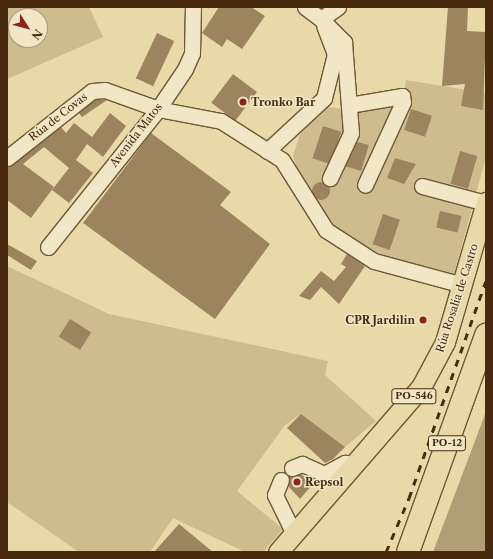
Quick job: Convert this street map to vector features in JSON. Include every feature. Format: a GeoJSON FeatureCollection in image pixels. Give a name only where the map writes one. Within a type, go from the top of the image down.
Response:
{"type":"FeatureCollection","features":[{"type":"Feature","properties":{"kind":"highway","name":"PO-12"},"geometry":{"type":"LineString","coordinates":[[408,552],[486,335]]}},
{"type":"Feature","properties":{"kind":"highway","name":"PO-12"},"geometry":{"type":"LineString","coordinates":[[419,552],[486,372]]}},
{"type":"Feature","properties":{"kind":"main road","name":"Rúa Rosalía de Castro"},"geometry":{"type":"LineString","coordinates":[[278,552],[356,464],[421,387],[445,342],[486,203]]}},
{"type":"Feature","properties":{"kind":"street"},"geometry":{"type":"LineString","coordinates":[[305,7],[321,19],[344,42],[351,133],[330,178]]}},
{"type":"Feature","properties":{"kind":"street"},"geometry":{"type":"LineString","coordinates":[[321,19],[338,7]]}},
{"type":"Feature","properties":{"kind":"street","name":"Avenida Matos"},"geometry":{"type":"LineString","coordinates":[[48,247],[158,109],[192,53],[190,8]]}},
{"type":"Feature","properties":{"kind":"street"},"geometry":{"type":"LineString","coordinates":[[267,151],[324,98],[335,54],[321,19]]}},
{"type":"Feature","properties":{"kind":"street","name":"Rúa de Covas"},"geometry":{"type":"LineString","coordinates":[[7,158],[92,91],[105,90],[158,109],[221,122],[282,160],[326,230],[374,261],[463,285]]}},
{"type":"Feature","properties":{"kind":"street"},"geometry":{"type":"LineString","coordinates":[[349,105],[402,96],[403,102],[365,185]]}},
{"type":"Feature","properties":{"kind":"street","name":"Rúa Rosalía de Castro"},"geometry":{"type":"LineString","coordinates":[[422,186],[486,203]]}},
{"type":"Feature","properties":{"kind":"street"},"geometry":{"type":"LineString","coordinates":[[292,468],[306,465],[324,474],[345,463],[356,464]]}},
{"type":"Feature","properties":{"kind":"street"},"geometry":{"type":"LineString","coordinates":[[281,480],[276,495],[294,534]]}},
{"type":"Feature","properties":{"kind":"shaded area"},"geometry":{"type":"Polygon","coordinates":[[[7,7],[89,7],[103,37],[7,79],[7,7]]]}},
{"type":"Feature","properties":{"kind":"shaded area"},"geometry":{"type":"Polygon","coordinates":[[[406,80],[486,93],[486,157],[453,278],[396,262],[331,228],[301,181],[293,156],[300,134],[328,107],[344,109],[347,131],[325,181],[329,184],[354,134],[352,107],[399,99],[361,183],[365,185],[403,102],[406,80]]]}},
{"type":"Feature","properties":{"kind":"shaded area"},"geometry":{"type":"Polygon","coordinates":[[[7,266],[109,314],[328,361],[325,375],[376,421],[345,447],[301,414],[285,425],[237,491],[283,529],[263,552],[245,552],[173,518],[150,552],[79,552],[7,502],[7,266]]]}},
{"type":"Feature","properties":{"kind":"shaded area"},"geometry":{"type":"Polygon","coordinates":[[[486,411],[486,552],[433,552],[481,425],[486,411]]]}},
{"type":"Feature","properties":{"kind":"building"},"geometry":{"type":"Polygon","coordinates":[[[219,7],[251,7],[265,16],[242,49],[227,39],[222,47],[202,33],[219,7]]]}},
{"type":"Feature","properties":{"kind":"building"},"geometry":{"type":"Polygon","coordinates":[[[448,7],[468,7],[467,31],[486,32],[483,110],[461,106],[465,84],[442,86],[448,7]]]}},
{"type":"Feature","properties":{"kind":"building"},"geometry":{"type":"Polygon","coordinates":[[[157,33],[174,41],[153,86],[136,78],[157,33]]]}},
{"type":"Feature","properties":{"kind":"building"},"geometry":{"type":"Polygon","coordinates":[[[233,74],[257,92],[235,121],[211,103],[233,74]]]}},
{"type":"Feature","properties":{"kind":"building"},"geometry":{"type":"Polygon","coordinates":[[[95,100],[107,100],[82,117],[79,113],[95,100]]]}},
{"type":"Feature","properties":{"kind":"building"},"geometry":{"type":"Polygon","coordinates":[[[411,109],[432,116],[425,137],[404,130],[411,109]]]}},
{"type":"Feature","properties":{"kind":"building"},"geometry":{"type":"Polygon","coordinates":[[[110,113],[126,126],[103,157],[87,144],[76,160],[93,173],[69,203],[52,190],[69,168],[44,147],[23,164],[54,187],[31,218],[7,200],[7,167],[61,127],[66,133],[74,123],[92,137],[110,113]]]}},
{"type":"Feature","properties":{"kind":"building"},"geometry":{"type":"Polygon","coordinates":[[[323,126],[341,132],[331,164],[312,158],[323,126]]]}},
{"type":"Feature","properties":{"kind":"building"},"geometry":{"type":"Polygon","coordinates":[[[151,133],[231,192],[220,205],[270,244],[215,319],[83,223],[151,133]]]}},
{"type":"Feature","properties":{"kind":"building"},"geometry":{"type":"Polygon","coordinates":[[[357,142],[369,145],[361,171],[345,166],[357,142]]]}},
{"type":"Feature","properties":{"kind":"building"},"geometry":{"type":"Polygon","coordinates":[[[460,151],[477,156],[468,189],[451,184],[460,151]]]}},
{"type":"Feature","properties":{"kind":"building"},"geometry":{"type":"Polygon","coordinates":[[[395,158],[416,164],[404,184],[387,178],[395,158]]]}},
{"type":"Feature","properties":{"kind":"building"},"geometry":{"type":"Polygon","coordinates":[[[321,182],[327,185],[330,191],[327,197],[321,200],[315,197],[312,191],[315,185],[321,182]]]}},
{"type":"Feature","properties":{"kind":"building"},"geometry":{"type":"Polygon","coordinates":[[[440,211],[461,216],[458,233],[436,228],[440,211]]]}},
{"type":"Feature","properties":{"kind":"building"},"geometry":{"type":"Polygon","coordinates":[[[383,214],[400,220],[390,250],[373,244],[383,214]]]}},
{"type":"Feature","properties":{"kind":"building"},"geometry":{"type":"Polygon","coordinates":[[[7,244],[37,261],[31,270],[7,255],[7,244]]]}},
{"type":"Feature","properties":{"kind":"building"},"geometry":{"type":"Polygon","coordinates":[[[347,254],[365,266],[339,304],[321,287],[310,300],[299,296],[321,271],[334,281],[346,267],[341,264],[347,254]]]}},
{"type":"Feature","properties":{"kind":"building"},"geometry":{"type":"Polygon","coordinates":[[[70,319],[91,332],[80,350],[59,337],[70,319]]]}},
{"type":"Feature","properties":{"kind":"building"},"geometry":{"type":"Polygon","coordinates":[[[301,414],[345,447],[333,459],[325,463],[287,428],[301,414]]]}},
{"type":"Feature","properties":{"kind":"building","name":"Repsol"},"geometry":{"type":"Polygon","coordinates":[[[301,474],[313,484],[300,499],[288,486],[289,476],[301,474]]]}},
{"type":"Feature","properties":{"kind":"building"},"geometry":{"type":"Polygon","coordinates":[[[179,524],[213,552],[154,552],[179,524]]]}},
{"type":"Feature","properties":{"kind":"railway"},"geometry":{"type":"LineString","coordinates":[[386,552],[409,498],[486,281]]}},
{"type":"Feature","properties":{"kind":"place","name":"Tronko Bar"},"geometry":{"type":"Point","coordinates":[243,102]}},
{"type":"Feature","properties":{"kind":"place","name":"CPR Jardilín"},"geometry":{"type":"Point","coordinates":[423,320]}},
{"type":"Feature","properties":{"kind":"place","name":"Repsol"},"geometry":{"type":"Point","coordinates":[297,482]}}]}
